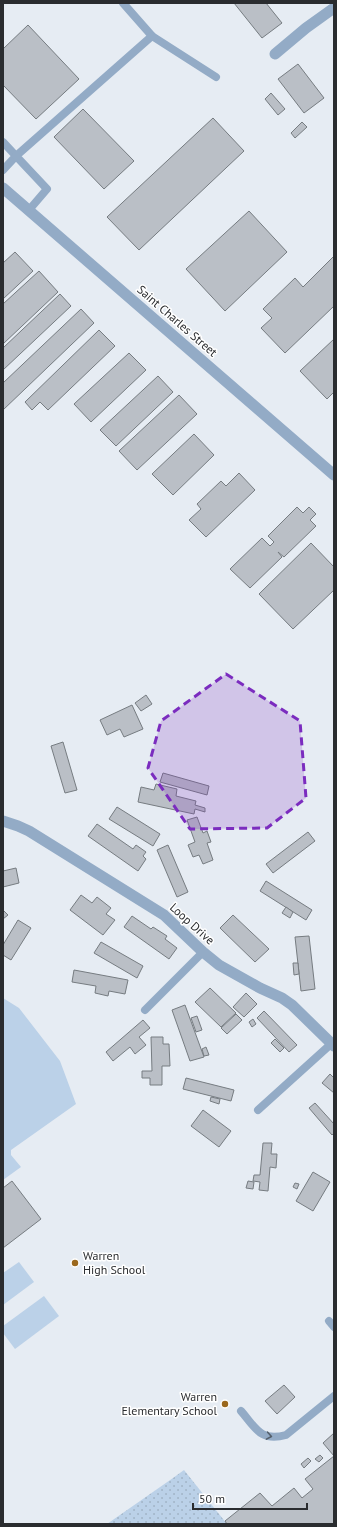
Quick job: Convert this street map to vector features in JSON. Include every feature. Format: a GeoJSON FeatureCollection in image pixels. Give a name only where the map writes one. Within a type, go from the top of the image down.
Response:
{"type":"FeatureCollection","features":[{"type":"Feature","properties":{"kind":"street"},"geometry":{"type":"LineString","coordinates":[[275,54],[306,28],[334,8]]}},
{"type":"Feature","properties":{"kind":"street","name":"Saint Charles Street"},"geometry":{"type":"LineString","coordinates":[[3,188],[334,475]]}},
{"type":"Feature","properties":{"kind":"street","name":"Loop Drive"},"geometry":{"type":"LineString","coordinates":[[3,821],[29,831],[164,914],[203,952],[229,971],[260,988],[273,993],[292,1005],[333,1045]]}},
{"type":"Feature","properties":{"kind":"lane"},"geometry":{"type":"LineString","coordinates":[[123,3],[152,36],[216,77]]}},
{"type":"Feature","properties":{"kind":"lane"},"geometry":{"type":"LineString","coordinates":[[3,170],[16,156],[152,36]]}},
{"type":"Feature","properties":{"kind":"lane"},"geometry":{"type":"LineString","coordinates":[[3,142],[47,189],[30,210]]}},
{"type":"Feature","properties":{"kind":"lane"},"geometry":{"type":"LineString","coordinates":[[145,1010],[203,952]]}},
{"type":"Feature","properties":{"kind":"lane"},"geometry":{"type":"LineString","coordinates":[[258,1110],[333,1045]]}},
{"type":"Feature","properties":{"kind":"lane"},"geometry":{"type":"LineString","coordinates":[[241,1410],[263,1435],[278,1437],[286,1435],[334,1396]]}},
{"type":"Feature","properties":{"kind":"highlighted area"},"geometry":{"type":"Polygon","coordinates":[[[226,674],[300,721],[306,798],[267,828],[190,829],[148,768],[161,721],[226,674]]]}},
{"type":"Feature","properties":{"kind":"shaded area"},"geometry":{"type":"Polygon","coordinates":[[[3,998],[19,1008],[60,1061],[76,1104],[11,1150],[11,1155],[21,1167],[3,1180],[3,998]]]}},
{"type":"Feature","properties":{"kind":"shaded area"},"geometry":{"type":"Polygon","coordinates":[[[19,1262],[34,1282],[3,1305],[3,1273],[19,1262]]]}},
{"type":"Feature","properties":{"kind":"shaded area"},"geometry":{"type":"Polygon","coordinates":[[[44,1296],[59,1316],[15,1349],[3,1333],[3,1326],[44,1296]]]}},
{"type":"Feature","properties":{"kind":"shaded area"},"geometry":{"type":"Polygon","coordinates":[[[184,1470],[227,1524],[107,1524],[173,1478],[184,1470]]]}},
{"type":"Feature","properties":{"kind":"building"},"geometry":{"type":"Polygon","coordinates":[[[234,3],[266,3],[282,23],[262,38],[234,3]]]}},
{"type":"Feature","properties":{"kind":"building"},"geometry":{"type":"Polygon","coordinates":[[[28,25],[79,79],[36,119],[3,85],[3,49],[28,25]]]}},
{"type":"Feature","properties":{"kind":"building"},"geometry":{"type":"Polygon","coordinates":[[[298,64],[324,98],[304,113],[278,79],[298,64]]]}},
{"type":"Feature","properties":{"kind":"building"},"geometry":{"type":"Polygon","coordinates":[[[271,93],[285,109],[278,115],[265,99],[271,93]]]}},
{"type":"Feature","properties":{"kind":"building"},"geometry":{"type":"Polygon","coordinates":[[[83,109],[134,161],[104,189],[54,137],[83,109]]]}},
{"type":"Feature","properties":{"kind":"building"},"geometry":{"type":"Polygon","coordinates":[[[213,118],[244,151],[139,250],[107,217],[213,118]]]}},
{"type":"Feature","properties":{"kind":"building"},"geometry":{"type":"Polygon","coordinates":[[[302,122],[307,127],[295,138],[291,133],[302,122]]]}},
{"type":"Feature","properties":{"kind":"building"},"geometry":{"type":"Polygon","coordinates":[[[249,211],[287,252],[225,311],[186,269],[249,211]]]}},
{"type":"Feature","properties":{"kind":"building"},"geometry":{"type":"Polygon","coordinates":[[[15,252],[33,271],[3,299],[3,263],[15,252]]]}},
{"type":"Feature","properties":{"kind":"building"},"geometry":{"type":"Polygon","coordinates":[[[334,256],[334,306],[285,353],[261,328],[272,318],[263,309],[295,278],[303,287],[334,256]]]}},
{"type":"Feature","properties":{"kind":"building"},"geometry":{"type":"Polygon","coordinates":[[[39,271],[58,292],[3,344],[3,304],[39,271]]]}},
{"type":"Feature","properties":{"kind":"building"},"geometry":{"type":"Polygon","coordinates":[[[60,294],[71,306],[3,370],[3,348],[60,294]]]}},
{"type":"Feature","properties":{"kind":"building"},"geometry":{"type":"Polygon","coordinates":[[[81,309],[94,323],[3,410],[3,383],[81,309]]]}},
{"type":"Feature","properties":{"kind":"building"},"geometry":{"type":"Polygon","coordinates":[[[99,330],[115,346],[48,410],[40,402],[32,410],[25,402],[99,330]]]}},
{"type":"Feature","properties":{"kind":"building"},"geometry":{"type":"Polygon","coordinates":[[[334,339],[334,392],[327,399],[300,371],[334,339]]]}},
{"type":"Feature","properties":{"kind":"building"},"geometry":{"type":"Polygon","coordinates":[[[129,353],[146,370],[91,422],[74,404],[129,353]]]}},
{"type":"Feature","properties":{"kind":"building"},"geometry":{"type":"Polygon","coordinates":[[[158,376],[173,392],[116,446],[100,430],[158,376]]]}},
{"type":"Feature","properties":{"kind":"building"},"geometry":{"type":"Polygon","coordinates":[[[179,395],[197,414],[137,470],[119,451],[179,395]]]}},
{"type":"Feature","properties":{"kind":"building"},"geometry":{"type":"Polygon","coordinates":[[[194,434],[214,455],[173,495],[152,474],[194,434]]]}},
{"type":"Feature","properties":{"kind":"building"},"geometry":{"type":"Polygon","coordinates":[[[239,473],[255,490],[206,537],[189,520],[201,509],[197,504],[221,481],[226,486],[239,473]]]}},
{"type":"Feature","properties":{"kind":"building"},"geometry":{"type":"Polygon","coordinates":[[[297,507],[303,513],[309,507],[316,514],[310,520],[316,526],[284,557],[278,552],[282,557],[250,588],[230,569],[262,538],[270,546],[274,542],[268,536],[297,507]]]}},
{"type":"Feature","properties":{"kind":"building"},"geometry":{"type":"Polygon","coordinates":[[[311,543],[334,567],[334,590],[293,629],[259,594],[311,543]]]}},
{"type":"Feature","properties":{"kind":"building"},"geometry":{"type":"Polygon","coordinates":[[[146,695],[152,704],[141,711],[135,703],[146,695]]]}},
{"type":"Feature","properties":{"kind":"building"},"geometry":{"type":"Polygon","coordinates":[[[132,705],[143,729],[124,737],[120,729],[107,735],[100,720],[132,705]]]}},
{"type":"Feature","properties":{"kind":"building"},"geometry":{"type":"Polygon","coordinates":[[[63,742],[77,790],[65,793],[51,746],[63,742]]]}},
{"type":"Feature","properties":{"kind":"building"},"geometry":{"type":"Polygon","coordinates":[[[163,773],[209,786],[207,795],[160,782],[163,773]]]}},
{"type":"Feature","properties":{"kind":"building"},"geometry":{"type":"Polygon","coordinates":[[[156,784],[177,789],[176,796],[196,801],[195,805],[205,808],[205,812],[195,809],[194,814],[138,802],[141,787],[154,790],[156,784]]]}},
{"type":"Feature","properties":{"kind":"building"},"geometry":{"type":"Polygon","coordinates":[[[117,807],[160,834],[153,846],[109,819],[117,807]]]}},
{"type":"Feature","properties":{"kind":"building"},"geometry":{"type":"Polygon","coordinates":[[[197,817],[203,833],[207,831],[211,842],[207,843],[213,860],[203,864],[199,855],[193,857],[188,845],[195,842],[187,820],[197,817]]]}},
{"type":"Feature","properties":{"kind":"building"},"geometry":{"type":"Polygon","coordinates":[[[97,824],[133,849],[136,845],[146,852],[143,856],[146,859],[138,871],[88,836],[97,824]]]}},
{"type":"Feature","properties":{"kind":"building"},"geometry":{"type":"Polygon","coordinates":[[[308,832],[315,841],[273,873],[266,864],[308,832]]]}},
{"type":"Feature","properties":{"kind":"building"},"geometry":{"type":"Polygon","coordinates":[[[168,845],[188,892],[177,897],[157,850],[168,845]]]}},
{"type":"Feature","properties":{"kind":"building"},"geometry":{"type":"Polygon","coordinates":[[[16,868],[19,883],[3,887],[3,871],[16,868]]]}},
{"type":"Feature","properties":{"kind":"building"},"geometry":{"type":"Polygon","coordinates":[[[266,881],[312,910],[306,920],[260,891],[266,881]]]}},
{"type":"Feature","properties":{"kind":"building"},"geometry":{"type":"Polygon","coordinates":[[[81,895],[92,903],[97,897],[111,908],[106,914],[115,920],[103,935],[70,910],[81,895]]]}},
{"type":"Feature","properties":{"kind":"building"},"geometry":{"type":"Polygon","coordinates":[[[286,907],[293,912],[290,918],[282,913],[286,907]]]}},
{"type":"Feature","properties":{"kind":"building"},"geometry":{"type":"Polygon","coordinates":[[[3,910],[8,915],[3,919],[3,910]]]}},
{"type":"Feature","properties":{"kind":"building"},"geometry":{"type":"Polygon","coordinates":[[[233,915],[269,949],[255,962],[220,928],[233,915]]]}},
{"type":"Feature","properties":{"kind":"building"},"geometry":{"type":"Polygon","coordinates":[[[132,916],[151,929],[153,927],[167,936],[165,939],[177,948],[169,959],[124,927],[132,916]]]}},
{"type":"Feature","properties":{"kind":"building"},"geometry":{"type":"Polygon","coordinates":[[[18,920],[31,928],[11,960],[3,955],[3,945],[18,920]]]}},
{"type":"Feature","properties":{"kind":"building"},"geometry":{"type":"Polygon","coordinates":[[[309,936],[315,989],[301,991],[295,937],[309,936]]]}},
{"type":"Feature","properties":{"kind":"building"},"geometry":{"type":"Polygon","coordinates":[[[101,942],[143,966],[137,978],[94,953],[101,942]]]}},
{"type":"Feature","properties":{"kind":"building"},"geometry":{"type":"Polygon","coordinates":[[[293,963],[298,963],[299,974],[294,975],[293,963]]]}},
{"type":"Feature","properties":{"kind":"building"},"geometry":{"type":"Polygon","coordinates":[[[74,970],[128,980],[125,994],[109,991],[108,996],[95,993],[96,986],[72,982],[74,970]]]}},
{"type":"Feature","properties":{"kind":"building"},"geometry":{"type":"Polygon","coordinates":[[[210,988],[236,1013],[221,1027],[195,1002],[210,988]]]}},
{"type":"Feature","properties":{"kind":"building"},"geometry":{"type":"Polygon","coordinates":[[[246,993],[257,1004],[244,1017],[233,1007],[246,993]]]}},
{"type":"Feature","properties":{"kind":"building"},"geometry":{"type":"Polygon","coordinates":[[[185,1005],[204,1057],[190,1061],[172,1010],[185,1005]]]}},
{"type":"Feature","properties":{"kind":"building"},"geometry":{"type":"Polygon","coordinates":[[[264,1011],[297,1045],[289,1052],[257,1018],[264,1011]]]}},
{"type":"Feature","properties":{"kind":"building"},"geometry":{"type":"Polygon","coordinates":[[[236,1014],[242,1020],[227,1034],[221,1028],[236,1014]]]}},
{"type":"Feature","properties":{"kind":"building"},"geometry":{"type":"Polygon","coordinates":[[[197,1016],[202,1030],[196,1032],[191,1018],[197,1016]]]}},
{"type":"Feature","properties":{"kind":"building"},"geometry":{"type":"Polygon","coordinates":[[[253,1019],[256,1024],[252,1027],[249,1022],[253,1019]]]}},
{"type":"Feature","properties":{"kind":"building"},"geometry":{"type":"Polygon","coordinates":[[[143,1020],[150,1028],[139,1037],[146,1045],[135,1054],[130,1047],[113,1061],[106,1052],[143,1020]]]}},
{"type":"Feature","properties":{"kind":"building"},"geometry":{"type":"Polygon","coordinates":[[[151,1037],[163,1037],[163,1044],[169,1044],[170,1066],[162,1066],[162,1085],[150,1085],[150,1078],[142,1078],[142,1071],[152,1071],[151,1037]]]}},
{"type":"Feature","properties":{"kind":"building"},"geometry":{"type":"Polygon","coordinates":[[[275,1039],[284,1048],[280,1052],[271,1043],[275,1039]]]}},
{"type":"Feature","properties":{"kind":"building"},"geometry":{"type":"Polygon","coordinates":[[[206,1047],[209,1055],[204,1056],[202,1049],[206,1047]]]}},
{"type":"Feature","properties":{"kind":"building"},"geometry":{"type":"Polygon","coordinates":[[[330,1074],[334,1078],[334,1093],[322,1083],[330,1074]]]}},
{"type":"Feature","properties":{"kind":"building"},"geometry":{"type":"Polygon","coordinates":[[[186,1078],[234,1090],[231,1101],[183,1089],[186,1078]]]}},
{"type":"Feature","properties":{"kind":"building"},"geometry":{"type":"Polygon","coordinates":[[[211,1097],[220,1099],[219,1104],[210,1101],[211,1097]]]}},
{"type":"Feature","properties":{"kind":"building"},"geometry":{"type":"Polygon","coordinates":[[[315,1103],[334,1124],[334,1133],[332,1135],[309,1108],[315,1103]]]}},
{"type":"Feature","properties":{"kind":"building"},"geometry":{"type":"Polygon","coordinates":[[[203,1110],[231,1131],[219,1147],[191,1126],[203,1110]]]}},
{"type":"Feature","properties":{"kind":"building"},"geometry":{"type":"Polygon","coordinates":[[[263,1143],[272,1143],[271,1154],[277,1154],[276,1168],[270,1167],[268,1191],[259,1190],[260,1182],[253,1181],[254,1175],[260,1175],[263,1143]]]}},
{"type":"Feature","properties":{"kind":"building"},"geometry":{"type":"Polygon","coordinates":[[[313,1172],[330,1182],[313,1211],[296,1201],[313,1172]]]}},
{"type":"Feature","properties":{"kind":"building"},"geometry":{"type":"Polygon","coordinates":[[[12,1181],[41,1219],[3,1248],[3,1188],[12,1181]]]}},
{"type":"Feature","properties":{"kind":"building"},"geometry":{"type":"Polygon","coordinates":[[[248,1181],[254,1182],[253,1189],[246,1188],[248,1181]]]}},
{"type":"Feature","properties":{"kind":"building"},"geometry":{"type":"Polygon","coordinates":[[[295,1183],[299,1184],[297,1189],[293,1187],[295,1183]]]}},
{"type":"Feature","properties":{"kind":"building"},"geometry":{"type":"Polygon","coordinates":[[[284,1385],[295,1397],[277,1414],[265,1401],[284,1385]]]}},
{"type":"Feature","properties":{"kind":"building"},"geometry":{"type":"Polygon","coordinates":[[[334,1433],[334,1456],[323,1443],[334,1433]]]}},
{"type":"Feature","properties":{"kind":"building"},"geometry":{"type":"Polygon","coordinates":[[[320,1455],[323,1458],[319,1462],[315,1459],[320,1455]]]}},
{"type":"Feature","properties":{"kind":"building"},"geometry":{"type":"Polygon","coordinates":[[[334,1456],[334,1524],[227,1524],[225,1521],[260,1493],[272,1506],[294,1488],[302,1498],[313,1489],[305,1479],[334,1456]]]}},
{"type":"Feature","properties":{"kind":"building"},"geometry":{"type":"Polygon","coordinates":[[[308,1458],[311,1461],[304,1468],[301,1464],[308,1458]]]}},
{"type":"Feature","properties":{"kind":"place","name":"Warren High School"},"geometry":{"type":"Point","coordinates":[75,1263]}},
{"type":"Feature","properties":{"kind":"place","name":"Warren Elementary School"},"geometry":{"type":"Point","coordinates":[225,1404]}}]}
